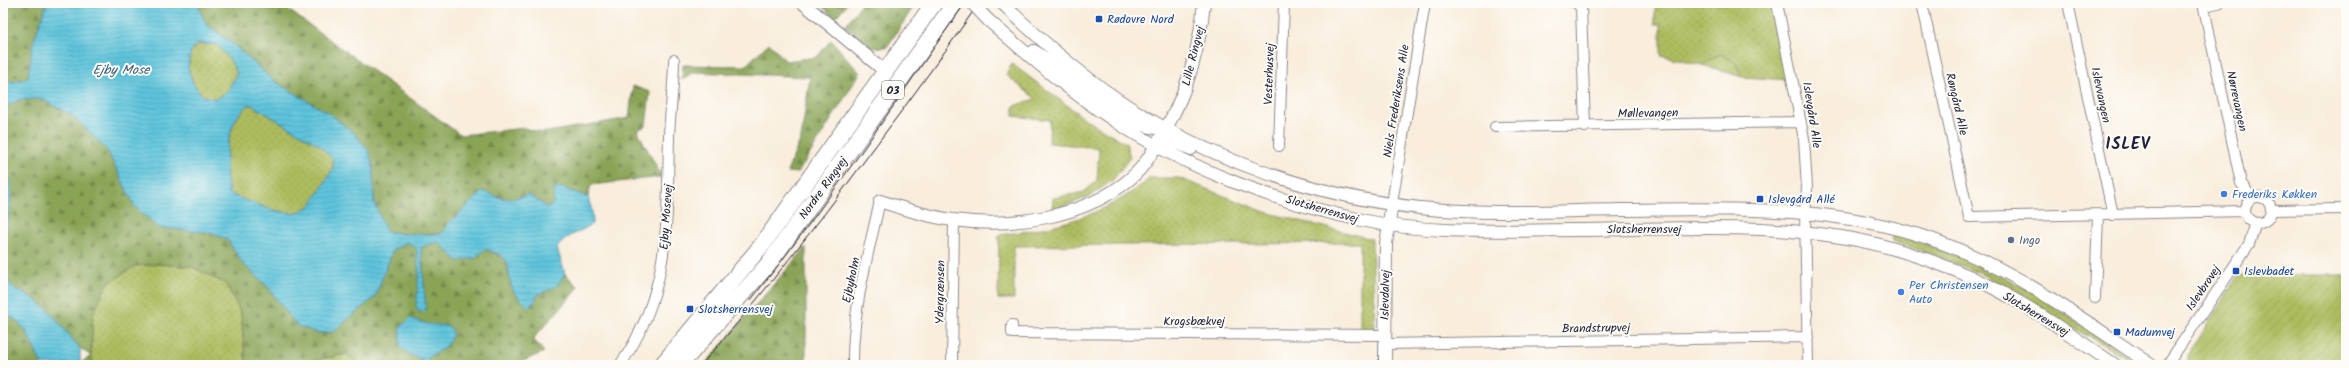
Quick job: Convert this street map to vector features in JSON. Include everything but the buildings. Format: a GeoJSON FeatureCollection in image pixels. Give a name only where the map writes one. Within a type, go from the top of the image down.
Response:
{"type":"FeatureCollection","features":[{"type":"Feature","properties":{"kind":"main road","name":"Nordre Ringvej"},"geometry":{"type":"LineString","coordinates":[[662,365],[762,244],[934,3]]}},
{"type":"Feature","properties":{"kind":"main road","name":"Nordre Ringvej"},"geometry":{"type":"LineString","coordinates":[[680,365],[770,262],[955,3]]}},
{"type":"Feature","properties":{"kind":"street"},"geometry":{"type":"LineString","coordinates":[[803,3],[886,72]]}},
{"type":"Feature","properties":{"kind":"street","name":"Slotsherrensvej"},"geometry":{"type":"LineString","coordinates":[[972,3],[988,20],[1069,88],[1113,120],[1156,145],[1250,187],[1307,206],[1367,222],[1486,231],[1751,229],[1843,237],[1880,246],[1954,270],[2038,313],[2115,365]]}},
{"type":"Feature","properties":{"kind":"street","name":"Slotsherrensvej"},"geometry":{"type":"LineString","coordinates":[[1003,3],[1075,68],[1118,100],[1166,128],[1255,169],[1324,190],[1421,208],[1488,211],[1750,209],[1805,213],[1880,225],[1912,233],[1986,261],[2048,296],[2151,365]]}},
{"type":"Feature","properties":{"kind":"street","name":"Lille Ringvej"},"geometry":{"type":"LineString","coordinates":[[1166,128],[1182,98],[1191,72],[1198,47],[1204,3]]}},
{"type":"Feature","properties":{"kind":"street","name":"Vesterhusvej"},"geometry":{"type":"LineString","coordinates":[[1279,146],[1284,3]]}},
{"type":"Feature","properties":{"kind":"street","name":"Niels Frederiksens Alle"},"geometry":{"type":"LineString","coordinates":[[1392,203],[1425,3]]}},
{"type":"Feature","properties":{"kind":"street"},"geometry":{"type":"LineString","coordinates":[[1576,3],[1581,7],[1585,127]]}},
{"type":"Feature","properties":{"kind":"street","name":"Islevgård Alle"},"geometry":{"type":"LineString","coordinates":[[1777,3],[1801,122],[1807,188],[1805,233],[1808,365]]}},
{"type":"Feature","properties":{"kind":"street","name":"Røngård Alle"},"geometry":{"type":"LineString","coordinates":[[1922,3],[1969,217],[2098,215]]}},
{"type":"Feature","properties":{"kind":"street","name":"Islevvangen"},"geometry":{"type":"LineString","coordinates":[[2068,3],[2113,215]]}},
{"type":"Feature","properties":{"kind":"street","name":"Nørrevangen"},"geometry":{"type":"LineString","coordinates":[[2218,3],[2203,4],[2241,184],[2252,198]]}},
{"type":"Feature","properties":{"kind":"street","name":"Slotsherrensvej"},"geometry":{"type":"LineString","coordinates":[[1007,36],[1040,55],[1102,101],[1138,123],[1155,129],[1166,128]]}},
{"type":"Feature","properties":{"kind":"street","name":"Ejby Mosevej"},"geometry":{"type":"LineString","coordinates":[[620,365],[631,349],[646,320],[659,281],[667,230],[674,60]]}},
{"type":"Feature","properties":{"kind":"street","name":"Møllevangen"},"geometry":{"type":"LineString","coordinates":[[1495,127],[1585,127],[1801,122]]}},
{"type":"Feature","properties":{"kind":"street"},"geometry":{"type":"LineString","coordinates":[[880,201],[954,220],[1014,222],[1048,216],[1085,206],[1112,192],[1132,178],[1156,145],[1166,128]]}},
{"type":"Feature","properties":{"kind":"street","name":"Slotsherrensvej"},"geometry":{"type":"LineString","coordinates":[[1156,145],[1169,142],[1179,143],[1258,176],[1272,180],[1284,178]]}},
{"type":"Feature","properties":{"kind":"street"},"geometry":{"type":"LineString","coordinates":[[2262,197],[2270,205],[2271,210],[2266,220],[2256,223],[2248,219],[2245,206],[2252,198],[2262,197]]}},
{"type":"Feature","properties":{"kind":"street","name":"Ejbyholm"},"geometry":{"type":"LineString","coordinates":[[853,365],[852,347],[857,312],[880,201]]}},
{"type":"Feature","properties":{"kind":"street","name":"Islevdalvej"},"geometry":{"type":"LineString","coordinates":[[1385,365],[1386,244],[1392,203]]}},
{"type":"Feature","properties":{"kind":"street"},"geometry":{"type":"LineString","coordinates":[[2271,210],[2346,209]]}},
{"type":"Feature","properties":{"kind":"street"},"geometry":{"type":"LineString","coordinates":[[2096,298],[2098,215],[2245,211]]}},
{"type":"Feature","properties":{"kind":"street","name":"Ydergrænsen"},"geometry":{"type":"LineString","coordinates":[[952,365],[954,220]]}},
{"type":"Feature","properties":{"kind":"street","name":"Islevbrovej"},"geometry":{"type":"LineString","coordinates":[[2167,365],[2249,244],[2256,223]]}},
{"type":"Feature","properties":{"kind":"street","name":"Krogsbækvej"},"geometry":{"type":"LineString","coordinates":[[1012,324],[1012,333],[1385,339]]}},
{"type":"Feature","properties":{"kind":"street","name":"Brandstrupvej"},"geometry":{"type":"LineString","coordinates":[[1385,339],[1808,337]]}},
{"type":"Feature","properties":{"kind":"green space"},"geometry":{"type":"Polygon","coordinates":[[[47,3],[33,43],[28,78],[3,84],[3,4],[47,3]]]}},
{"type":"Feature","properties":{"kind":"green space"},"geometry":{"type":"Polygon","coordinates":[[[197,3],[279,3],[461,135],[524,128],[541,133],[629,118],[633,86],[650,92],[646,126],[637,130],[662,177],[591,185],[588,197],[559,187],[554,191],[553,204],[547,208],[528,195],[506,199],[483,191],[449,223],[441,234],[403,234],[385,231],[374,202],[373,167],[354,133],[330,114],[274,81],[234,45],[206,24],[197,3]]]}},
{"type":"Feature","properties":{"kind":"green space"},"geometry":{"type":"Polygon","coordinates":[[[819,3],[848,3],[835,18],[819,3]]]}},
{"type":"Feature","properties":{"kind":"green space"},"geometry":{"type":"Polygon","coordinates":[[[862,3],[892,3],[897,5],[899,3],[916,3],[887,47],[871,48],[845,26],[862,3]]]}},
{"type":"Feature","properties":{"kind":"green space"},"geometry":{"type":"Polygon","coordinates":[[[1655,3],[1771,3],[1788,80],[1742,77],[1736,63],[1720,53],[1702,65],[1661,55],[1661,24],[1655,24],[1655,3]]]}},
{"type":"Feature","properties":{"kind":"green space"},"geometry":{"type":"Polygon","coordinates":[[[831,40],[860,73],[798,173],[787,172],[801,138],[810,77],[693,72],[682,80],[683,65],[745,66],[769,43],[786,61],[817,57],[831,40]]]}},
{"type":"Feature","properties":{"kind":"green space"},"geometry":{"type":"Polygon","coordinates":[[[197,44],[216,44],[229,58],[237,73],[228,91],[216,99],[203,96],[193,83],[188,68],[191,51],[197,44]]]}},
{"type":"Feature","properties":{"kind":"green space"},"geometry":{"type":"Polygon","coordinates":[[[1720,53],[1736,63],[1742,77],[1702,65],[1720,53]]]}},
{"type":"Feature","properties":{"kind":"green space"},"geometry":{"type":"Polygon","coordinates":[[[1012,64],[1088,121],[1126,143],[1130,157],[1113,180],[1089,197],[1052,210],[1053,198],[1084,192],[1097,180],[1099,148],[1049,143],[1050,120],[1013,116],[1014,106],[1036,99],[1006,75],[1012,64]]]}},
{"type":"Feature","properties":{"kind":"green space"},"geometry":{"type":"Polygon","coordinates":[[[42,99],[73,116],[107,150],[135,207],[159,228],[207,232],[227,239],[243,264],[267,286],[297,326],[318,333],[333,332],[375,297],[393,250],[407,242],[421,247],[438,242],[475,258],[484,249],[492,252],[502,258],[508,265],[511,285],[537,295],[557,286],[565,274],[579,287],[533,339],[544,352],[514,365],[358,365],[347,354],[290,365],[246,365],[241,313],[226,284],[193,267],[159,264],[135,266],[107,284],[93,314],[91,356],[80,348],[49,311],[33,298],[12,287],[3,272],[3,254],[11,198],[10,181],[3,168],[3,108],[19,100],[42,99]]]}},
{"type":"Feature","properties":{"kind":"green space"},"geometry":{"type":"Polygon","coordinates":[[[250,104],[319,145],[334,159],[333,169],[310,206],[295,214],[272,210],[229,194],[227,183],[228,145],[235,121],[241,112],[250,104]]]}},
{"type":"Feature","properties":{"kind":"green space"},"geometry":{"type":"Polygon","coordinates":[[[1150,178],[1179,178],[1265,212],[1372,239],[1375,329],[1360,329],[1360,243],[1014,246],[1014,299],[998,299],[999,235],[1060,224],[1098,211],[1116,202],[1150,178]]]}},
{"type":"Feature","properties":{"kind":"green space"},"geometry":{"type":"Polygon","coordinates":[[[1893,233],[1966,259],[2026,288],[2135,360],[2133,362],[2087,336],[2000,283],[1923,251],[1891,241],[1893,233]]]}},
{"type":"Feature","properties":{"kind":"green space"},"geometry":{"type":"Polygon","coordinates":[[[806,247],[806,365],[704,365],[806,247]]]}},
{"type":"Feature","properties":{"kind":"green space"},"geometry":{"type":"Polygon","coordinates":[[[159,264],[193,267],[226,284],[241,313],[246,365],[93,365],[91,356],[93,314],[107,284],[135,266],[159,264]]]}},
{"type":"Feature","properties":{"kind":"green space"},"geometry":{"type":"Polygon","coordinates":[[[2238,275],[2346,275],[2346,365],[2187,365],[2187,357],[2238,275]]]}},
{"type":"Feature","properties":{"kind":"green space"},"geometry":{"type":"Polygon","coordinates":[[[3,310],[25,329],[42,365],[3,365],[3,310]]]}},
{"type":"Feature","properties":{"kind":"green space"},"geometry":{"type":"Polygon","coordinates":[[[347,354],[358,365],[290,365],[347,354]]]}},
{"type":"Feature","properties":{"kind":"green space"},"geometry":{"type":"Polygon","coordinates":[[[91,356],[93,365],[77,365],[91,356]]]}},
{"type":"Feature","properties":{"kind":"water","name":"Ejby Mose"},"geometry":{"type":"Polygon","coordinates":[[[47,3],[197,3],[206,24],[234,45],[274,81],[330,114],[354,133],[369,151],[373,167],[374,202],[386,231],[403,234],[441,234],[449,223],[483,191],[495,196],[510,199],[528,194],[548,208],[553,204],[554,191],[559,187],[588,197],[592,211],[593,223],[565,239],[557,248],[565,274],[557,286],[537,295],[535,302],[528,307],[518,297],[512,288],[507,261],[500,255],[485,249],[475,258],[458,261],[438,242],[421,247],[426,311],[419,312],[416,306],[419,272],[416,247],[407,242],[393,250],[375,297],[333,332],[318,333],[297,326],[267,286],[243,264],[227,239],[207,232],[159,228],[135,207],[107,150],[73,116],[42,99],[19,100],[3,108],[3,84],[28,78],[33,43],[47,3]],[[197,44],[191,51],[188,68],[193,83],[203,96],[216,99],[228,91],[237,73],[229,58],[216,44],[197,44]],[[250,104],[241,111],[235,121],[228,145],[227,183],[229,194],[272,210],[295,214],[310,206],[333,169],[333,159],[319,145],[250,104]]]}},
{"type":"Feature","properties":{"kind":"water"},"geometry":{"type":"Polygon","coordinates":[[[3,168],[10,181],[11,198],[3,254],[3,168]]]}},
{"type":"Feature","properties":{"kind":"water"},"geometry":{"type":"Polygon","coordinates":[[[3,272],[12,287],[33,298],[49,311],[80,348],[80,364],[42,365],[25,329],[3,310],[3,272]]]}},
{"type":"Feature","properties":{"kind":"water"},"geometry":{"type":"Polygon","coordinates":[[[410,318],[427,324],[447,326],[453,330],[448,344],[438,352],[428,357],[428,365],[423,365],[422,359],[410,355],[400,346],[400,328],[410,318]]]}},
{"type":"Feature","properties":{"kind":"tram line"},"geometry":{"type":"LineString","coordinates":[[750,301],[833,191],[965,3]]}},
{"type":"Feature","properties":{"kind":"tram line"},"geometry":{"type":"LineString","coordinates":[[701,365],[790,258],[842,191],[979,3]]}},
{"type":"Feature","properties":{"kind":"place","name":"Rødovre Nord"},"geometry":{"type":"Point","coordinates":[1099,19]}},
{"type":"Feature","properties":{"kind":"place","name":"Frederiks Køkken"},"geometry":{"type":"Point","coordinates":[2224,194]}},
{"type":"Feature","properties":{"kind":"place","name":"Islevgård Allé"},"geometry":{"type":"Point","coordinates":[1760,199]}},
{"type":"Feature","properties":{"kind":"place","name":"Ingo"},"geometry":{"type":"Point","coordinates":[2011,240]}},
{"type":"Feature","properties":{"kind":"place","name":"Islevbadet"},"geometry":{"type":"Point","coordinates":[2236,271]}},
{"type":"Feature","properties":{"kind":"place","name":"Per Christensen Auto"},"geometry":{"type":"Point","coordinates":[1901,292]}},
{"type":"Feature","properties":{"kind":"place","name":"Slotsherrensvej"},"geometry":{"type":"Point","coordinates":[690,309]}},
{"type":"Feature","properties":{"kind":"place","name":"Madumvej"},"geometry":{"type":"Point","coordinates":[2117,332]}},
{"type":"Feature","properties":{"kind":"district","name":"ISLEV"},"geometry":{"type":"Point","coordinates":[2128,143]}}]}
